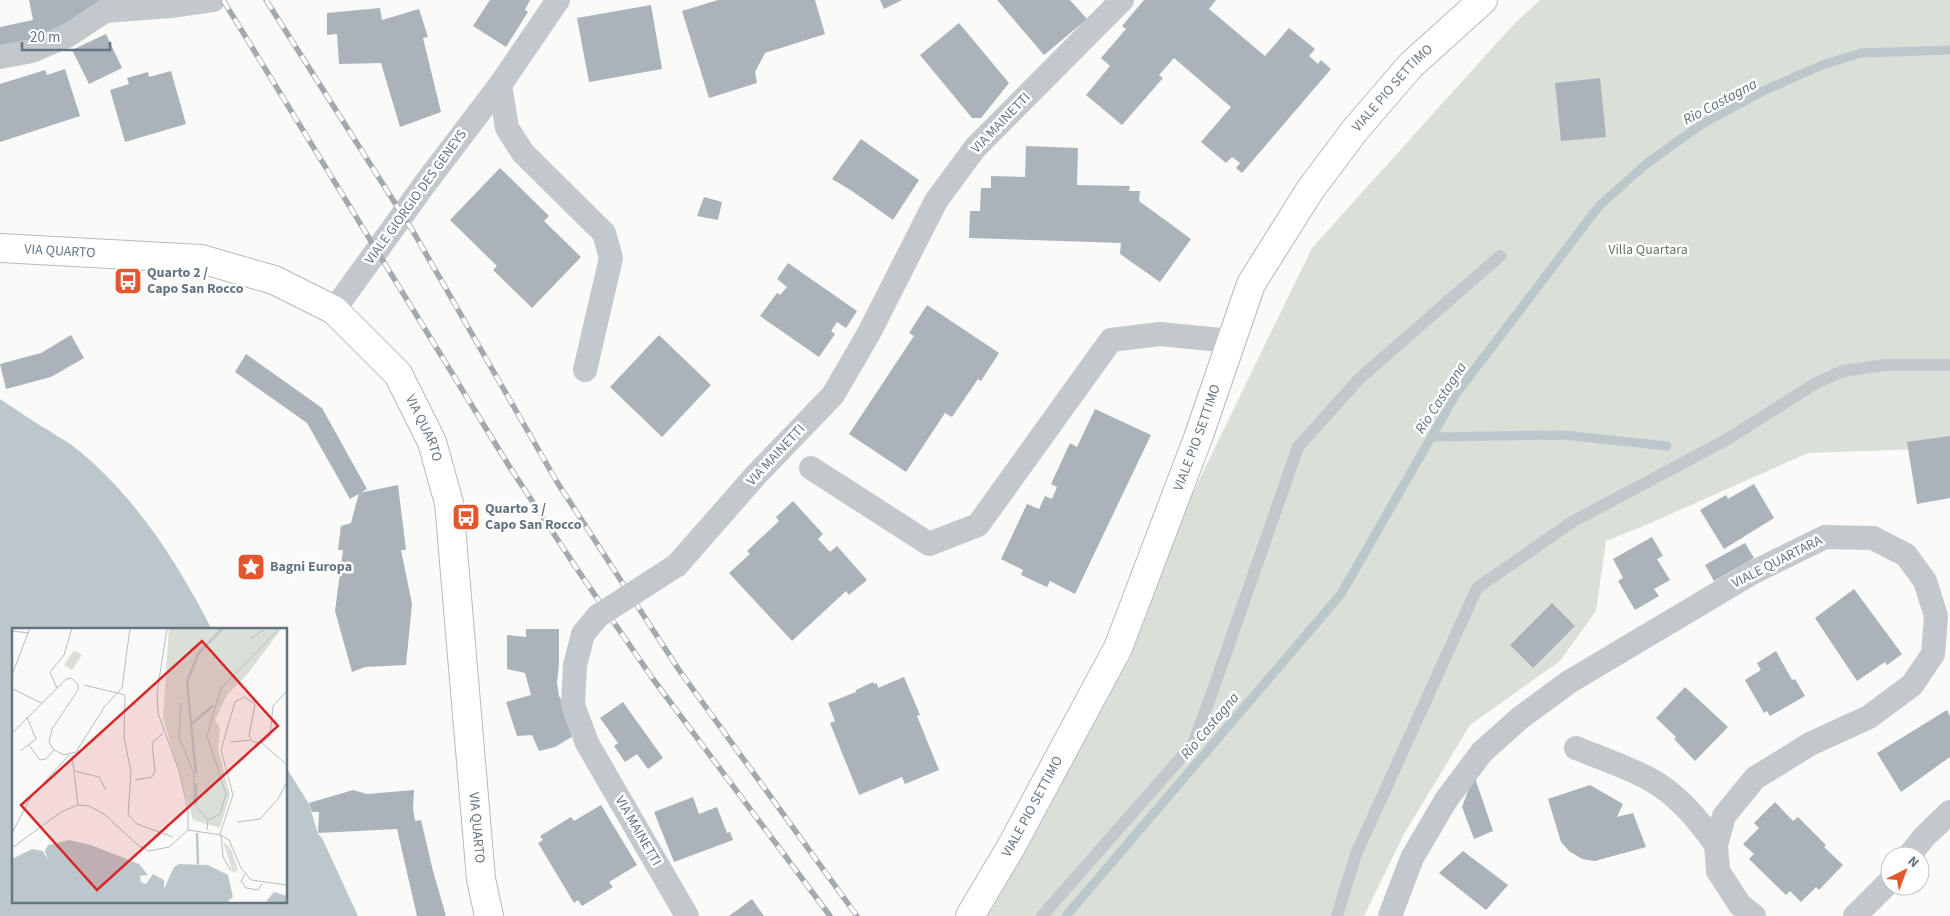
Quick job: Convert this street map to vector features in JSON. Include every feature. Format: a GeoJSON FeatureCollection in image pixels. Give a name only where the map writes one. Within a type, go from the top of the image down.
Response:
{"type":"FeatureCollection","features":[{"type":"Feature","properties":{"kind":"street"},"geometry":{"type":"LineString","coordinates":[[0,57],[32,51],[67,36],[105,11],[171,6],[213,0]]}},
{"type":"Feature","properties":{"kind":"street","name":"VIALE GIORGIO DES GENEYS"},"geometry":{"type":"LineString","coordinates":[[334,310],[427,181],[500,85],[558,0]]}},
{"type":"Feature","properties":{"kind":"street","name":"VIA MAINETTI"},"geometry":{"type":"LineString","coordinates":[[687,916],[587,743],[573,704],[575,665],[583,634],[598,616],[677,565],[756,475],[833,395],[869,333],[936,201],[975,148],[1122,0]]}},
{"type":"Feature","properties":{"kind":"street","name":"VIALE PIO SETTIMO"},"geometry":{"type":"LineString","coordinates":[[970,916],[1011,847],[1118,648],[1198,438],[1251,284],[1315,183],[1355,130],[1411,65],[1483,0]]}},
{"type":"Feature","properties":{"kind":"street"},"geometry":{"type":"LineString","coordinates":[[500,85],[507,128],[523,153],[604,234],[609,250],[611,258],[584,370]]}},
{"type":"Feature","properties":{"kind":"street","name":"VIA QUARTO"},"geometry":{"type":"LineString","coordinates":[[0,248],[201,259],[274,280],[334,310],[398,374],[432,442],[449,503],[481,879],[488,916]]}},
{"type":"Feature","properties":{"kind":"street"},"geometry":{"type":"LineString","coordinates":[[811,468],[929,544],[978,525],[1111,340],[1160,334],[1231,341]]}},
{"type":"Feature","properties":{"kind":"street","name":"VIALE QUARTARA"},"geometry":{"type":"LineString","coordinates":[[1390,916],[1412,858],[1446,800],[1482,752],[1520,718],[1569,682],[1752,573],[1825,537],[1873,538],[1906,555],[1926,581],[1936,616],[1933,654],[1912,684],[1869,717],[1810,744],[1755,778],[1724,816],[1716,845],[1718,872],[1740,905],[1754,916]]}},
{"type":"Feature","properties":{"kind":"street"},"geometry":{"type":"LineString","coordinates":[[1576,748],[1652,780],[1685,806],[1706,830],[1716,845]]}},
{"type":"Feature","properties":{"kind":"street"},"geometry":{"type":"LineString","coordinates":[[1917,846],[1950,812]]}},
{"type":"Feature","properties":{"kind":"street"},"geometry":{"type":"LineString","coordinates":[[1855,916],[1880,891]]}},
{"type":"Feature","properties":{"kind":"lane"},"geometry":{"type":"LineString","coordinates":[[1042,916],[1193,744],[1298,447],[1360,378],[1500,256]]}},
{"type":"Feature","properties":{"kind":"lane"},"geometry":{"type":"LineString","coordinates":[[1338,916],[1356,854],[1477,588],[1572,522],[1726,440],[1816,383],[1843,371],[1885,365],[1950,365]]}},
{"type":"Feature","properties":{"kind":"green space","name":"Villa Quartara"},"geometry":{"type":"Polygon","coordinates":[[[1540,0],[1950,0],[1950,448],[1808,453],[1606,541],[1596,611],[1560,661],[1470,725],[1404,834],[1364,916],[987,916],[1312,248],[1513,25],[1540,0]]]}},
{"type":"Feature","properties":{"kind":"shaded area"},"geometry":{"type":"Polygon","coordinates":[[[0,399],[71,444],[116,485],[135,507],[169,554],[211,628],[12,628],[12,904],[288,904],[288,770],[309,804],[318,834],[322,838],[358,916],[0,916],[0,399]]]}},
{"type":"Feature","properties":{"kind":"building"},"geometry":{"type":"Polygon","coordinates":[[[29,0],[102,0],[51,38],[0,50],[0,27],[33,20],[29,0]]]}},
{"type":"Feature","properties":{"kind":"building"},"geometry":{"type":"Polygon","coordinates":[[[490,0],[530,0],[525,10],[528,12],[506,47],[473,26],[490,0]]]}},
{"type":"Feature","properties":{"kind":"building"},"geometry":{"type":"Polygon","coordinates":[[[718,0],[815,0],[825,34],[765,53],[755,72],[757,83],[709,98],[682,11],[718,0]]]}},
{"type":"Feature","properties":{"kind":"building"},"geometry":{"type":"Polygon","coordinates":[[[880,0],[902,0],[884,9],[880,0]]]}},
{"type":"Feature","properties":{"kind":"building"},"geometry":{"type":"Polygon","coordinates":[[[997,0],[1070,0],[1087,19],[1044,55],[997,0]]]}},
{"type":"Feature","properties":{"kind":"building"},"geometry":{"type":"Polygon","coordinates":[[[1144,0],[1216,0],[1209,9],[1265,56],[1289,28],[1315,49],[1309,56],[1318,64],[1321,60],[1331,69],[1242,173],[1236,168],[1240,163],[1232,157],[1226,163],[1201,142],[1231,107],[1174,58],[1159,75],[1163,78],[1122,125],[1086,95],[1110,66],[1101,58],[1126,29],[1122,26],[1144,0]]]}},
{"type":"Feature","properties":{"kind":"building"},"geometry":{"type":"Polygon","coordinates":[[[651,5],[662,69],[589,82],[577,18],[651,5]]]}},
{"type":"Feature","properties":{"kind":"building"},"geometry":{"type":"Polygon","coordinates":[[[380,8],[382,20],[419,9],[428,37],[423,38],[441,112],[400,127],[381,63],[339,64],[337,34],[327,35],[327,13],[380,8]]]}},
{"type":"Feature","properties":{"kind":"building"},"geometry":{"type":"Polygon","coordinates":[[[959,23],[1009,83],[981,118],[972,118],[920,55],[959,23]]]}},
{"type":"Feature","properties":{"kind":"building"},"geometry":{"type":"Polygon","coordinates":[[[106,34],[122,68],[89,84],[72,50],[106,34]]]}},
{"type":"Feature","properties":{"kind":"building"},"geometry":{"type":"Polygon","coordinates":[[[65,69],[80,116],[0,142],[0,84],[45,70],[47,75],[65,69]]]}},
{"type":"Feature","properties":{"kind":"building"},"geometry":{"type":"Polygon","coordinates":[[[171,71],[186,124],[125,142],[110,90],[129,84],[127,78],[148,72],[149,77],[171,71]]]}},
{"type":"Feature","properties":{"kind":"building"},"geometry":{"type":"Polygon","coordinates":[[[1600,78],[1606,137],[1561,141],[1555,83],[1600,78]]]}},
{"type":"Feature","properties":{"kind":"building"},"geometry":{"type":"Polygon","coordinates":[[[861,139],[919,180],[893,220],[832,179],[861,139]]]}},
{"type":"Feature","properties":{"kind":"building"},"geometry":{"type":"Polygon","coordinates":[[[1026,146],[1078,148],[1077,185],[1130,186],[1129,191],[1140,191],[1139,201],[1191,239],[1160,282],[1120,254],[1121,243],[969,238],[970,211],[980,211],[981,188],[991,188],[991,176],[1025,177],[1026,146]]]}},
{"type":"Feature","properties":{"kind":"building"},"geometry":{"type":"Polygon","coordinates":[[[500,168],[549,216],[544,221],[581,257],[532,308],[493,270],[497,266],[450,220],[500,168]]]}},
{"type":"Feature","properties":{"kind":"building"},"geometry":{"type":"Polygon","coordinates":[[[704,197],[722,202],[718,220],[697,216],[704,197]]]}},
{"type":"Feature","properties":{"kind":"building"},"geometry":{"type":"Polygon","coordinates":[[[788,263],[857,311],[846,328],[837,322],[831,331],[835,334],[819,357],[760,316],[777,293],[780,295],[787,287],[777,279],[788,263]]]}},
{"type":"Feature","properties":{"kind":"building"},"geometry":{"type":"Polygon","coordinates":[[[927,305],[999,353],[981,381],[978,379],[952,417],[945,413],[906,472],[849,434],[914,336],[909,333],[927,305]]]}},
{"type":"Feature","properties":{"kind":"building"},"geometry":{"type":"Polygon","coordinates":[[[71,335],[84,358],[51,377],[6,389],[0,364],[41,353],[71,335]]]}},
{"type":"Feature","properties":{"kind":"building"},"geometry":{"type":"Polygon","coordinates":[[[659,335],[711,385],[662,437],[610,387],[659,335]]]}},
{"type":"Feature","properties":{"kind":"building"},"geometry":{"type":"Polygon","coordinates":[[[246,354],[322,408],[367,489],[350,499],[307,423],[235,372],[246,354]]]}},
{"type":"Feature","properties":{"kind":"building"},"geometry":{"type":"Polygon","coordinates":[[[1095,409],[1151,435],[1075,594],[1050,581],[1047,587],[1021,575],[1023,570],[1001,559],[1027,504],[1039,509],[1045,496],[1052,499],[1057,487],[1051,484],[1070,443],[1077,447],[1095,409]]]}},
{"type":"Feature","properties":{"kind":"building"},"geometry":{"type":"Polygon","coordinates":[[[1950,436],[1950,498],[1917,504],[1907,442],[1950,436]]]}},
{"type":"Feature","properties":{"kind":"building"},"geometry":{"type":"Polygon","coordinates":[[[1754,484],[1774,518],[1724,549],[1700,510],[1726,495],[1728,499],[1754,484]]]}},
{"type":"Feature","properties":{"kind":"building"},"geometry":{"type":"Polygon","coordinates":[[[398,485],[406,550],[401,550],[412,604],[406,665],[365,667],[352,672],[335,611],[343,550],[338,550],[341,526],[351,523],[359,493],[398,485]]]}},
{"type":"Feature","properties":{"kind":"building"},"geometry":{"type":"Polygon","coordinates":[[[793,501],[823,534],[818,539],[830,552],[837,546],[867,580],[849,595],[846,591],[792,641],[729,573],[750,554],[747,551],[779,521],[776,517],[793,501]]]}},
{"type":"Feature","properties":{"kind":"building"},"geometry":{"type":"Polygon","coordinates":[[[1652,537],[1663,556],[1657,559],[1670,580],[1654,589],[1659,596],[1635,610],[1618,581],[1623,578],[1613,559],[1652,537]]]}},
{"type":"Feature","properties":{"kind":"building"},"geometry":{"type":"Polygon","coordinates":[[[1745,543],[1754,558],[1714,581],[1705,565],[1745,543]]]}},
{"type":"Feature","properties":{"kind":"building"},"geometry":{"type":"Polygon","coordinates":[[[1854,589],[1902,654],[1887,665],[1885,662],[1857,681],[1815,618],[1854,589]]]}},
{"type":"Feature","properties":{"kind":"building"},"geometry":{"type":"Polygon","coordinates":[[[1552,603],[1575,626],[1533,668],[1510,645],[1552,603]]]}},
{"type":"Feature","properties":{"kind":"building"},"geometry":{"type":"Polygon","coordinates":[[[526,629],[559,629],[557,683],[559,696],[578,733],[555,747],[539,751],[532,735],[517,736],[506,702],[531,695],[525,673],[507,669],[507,635],[526,637],[526,629]]]}},
{"type":"Feature","properties":{"kind":"building"},"geometry":{"type":"Polygon","coordinates":[[[1776,651],[1792,680],[1795,679],[1805,696],[1770,716],[1767,711],[1764,713],[1745,680],[1761,670],[1757,663],[1776,651]]]}},
{"type":"Feature","properties":{"kind":"building"},"geometry":{"type":"Polygon","coordinates":[[[904,677],[920,715],[917,716],[939,770],[905,784],[902,777],[859,795],[830,723],[835,721],[828,703],[856,692],[856,690],[873,682],[874,684],[877,683],[878,688],[904,677]]]}},
{"type":"Feature","properties":{"kind":"building"},"geometry":{"type":"Polygon","coordinates":[[[1685,687],[1728,727],[1695,761],[1674,739],[1676,737],[1656,718],[1685,687]]]}},
{"type":"Feature","properties":{"kind":"building"},"geometry":{"type":"Polygon","coordinates":[[[623,702],[663,758],[648,769],[637,754],[625,762],[614,746],[618,743],[600,718],[623,702]]]}},
{"type":"Feature","properties":{"kind":"building"},"geometry":{"type":"Polygon","coordinates":[[[1947,710],[1950,716],[1950,757],[1901,792],[1877,753],[1947,710]]]}},
{"type":"Feature","properties":{"kind":"building"},"geometry":{"type":"Polygon","coordinates":[[[1474,775],[1493,831],[1474,839],[1462,807],[1474,775]]]}},
{"type":"Feature","properties":{"kind":"building"},"geometry":{"type":"Polygon","coordinates":[[[1590,785],[1623,804],[1617,817],[1633,813],[1646,847],[1595,861],[1582,859],[1569,851],[1561,842],[1548,799],[1590,785]]]}},
{"type":"Feature","properties":{"kind":"building"},"geometry":{"type":"Polygon","coordinates":[[[353,790],[367,794],[414,790],[413,808],[415,821],[421,820],[446,916],[417,916],[397,829],[318,833],[319,812],[312,812],[309,803],[353,790]]]}},
{"type":"Feature","properties":{"kind":"building"},"geometry":{"type":"Polygon","coordinates":[[[693,797],[699,814],[717,807],[727,833],[730,832],[733,840],[674,862],[654,812],[693,797]]]}},
{"type":"Feature","properties":{"kind":"building"},"geometry":{"type":"Polygon","coordinates":[[[1775,802],[1793,821],[1798,817],[1826,845],[1824,847],[1843,865],[1819,890],[1816,887],[1801,902],[1790,891],[1786,895],[1749,859],[1754,854],[1743,844],[1759,828],[1754,823],[1775,802]]]}},
{"type":"Feature","properties":{"kind":"building"},"geometry":{"type":"Polygon","coordinates":[[[601,805],[637,865],[609,882],[613,887],[582,906],[578,900],[574,903],[538,843],[543,840],[540,836],[571,817],[574,821],[601,805]]]}},
{"type":"Feature","properties":{"kind":"building"},"geometry":{"type":"Polygon","coordinates":[[[1463,851],[1508,885],[1486,910],[1439,873],[1463,851]]]}},
{"type":"Feature","properties":{"kind":"building"},"geometry":{"type":"Polygon","coordinates":[[[752,899],[764,916],[729,916],[752,899]]]}},
{"type":"Feature","properties":{"kind":"waterway","name":"Rio Castagna"},"geometry":{"type":"LineString","coordinates":[[1066,916],[1341,594],[1456,394],[1599,206],[1646,164],[1702,124],[1763,91],[1822,65],[1861,53],[1950,50]]}},
{"type":"Feature","properties":{"kind":"waterway"},"geometry":{"type":"LineString","coordinates":[[1432,437],[1563,435],[1667,446]]}},
{"type":"Feature","properties":{"kind":"railway"},"geometry":{"type":"LineString","coordinates":[[223,0],[509,466],[577,569],[653,679],[830,916]]}},
{"type":"Feature","properties":{"kind":"railway"},"geometry":{"type":"LineString","coordinates":[[266,0],[414,233],[557,482],[679,670],[857,916]]}},
{"type":"Feature","properties":{"kind":"place","name":"Quarto 2 / Capo San Rocco"},"geometry":{"type":"Point","coordinates":[128,281]}},
{"type":"Feature","properties":{"kind":"place","name":"Quarto 3 / Capo San Rocco"},"geometry":{"type":"Point","coordinates":[466,517]}},
{"type":"Feature","properties":{"kind":"place","name":"Bagni Europa"},"geometry":{"type":"Point","coordinates":[251,567]}}]}
